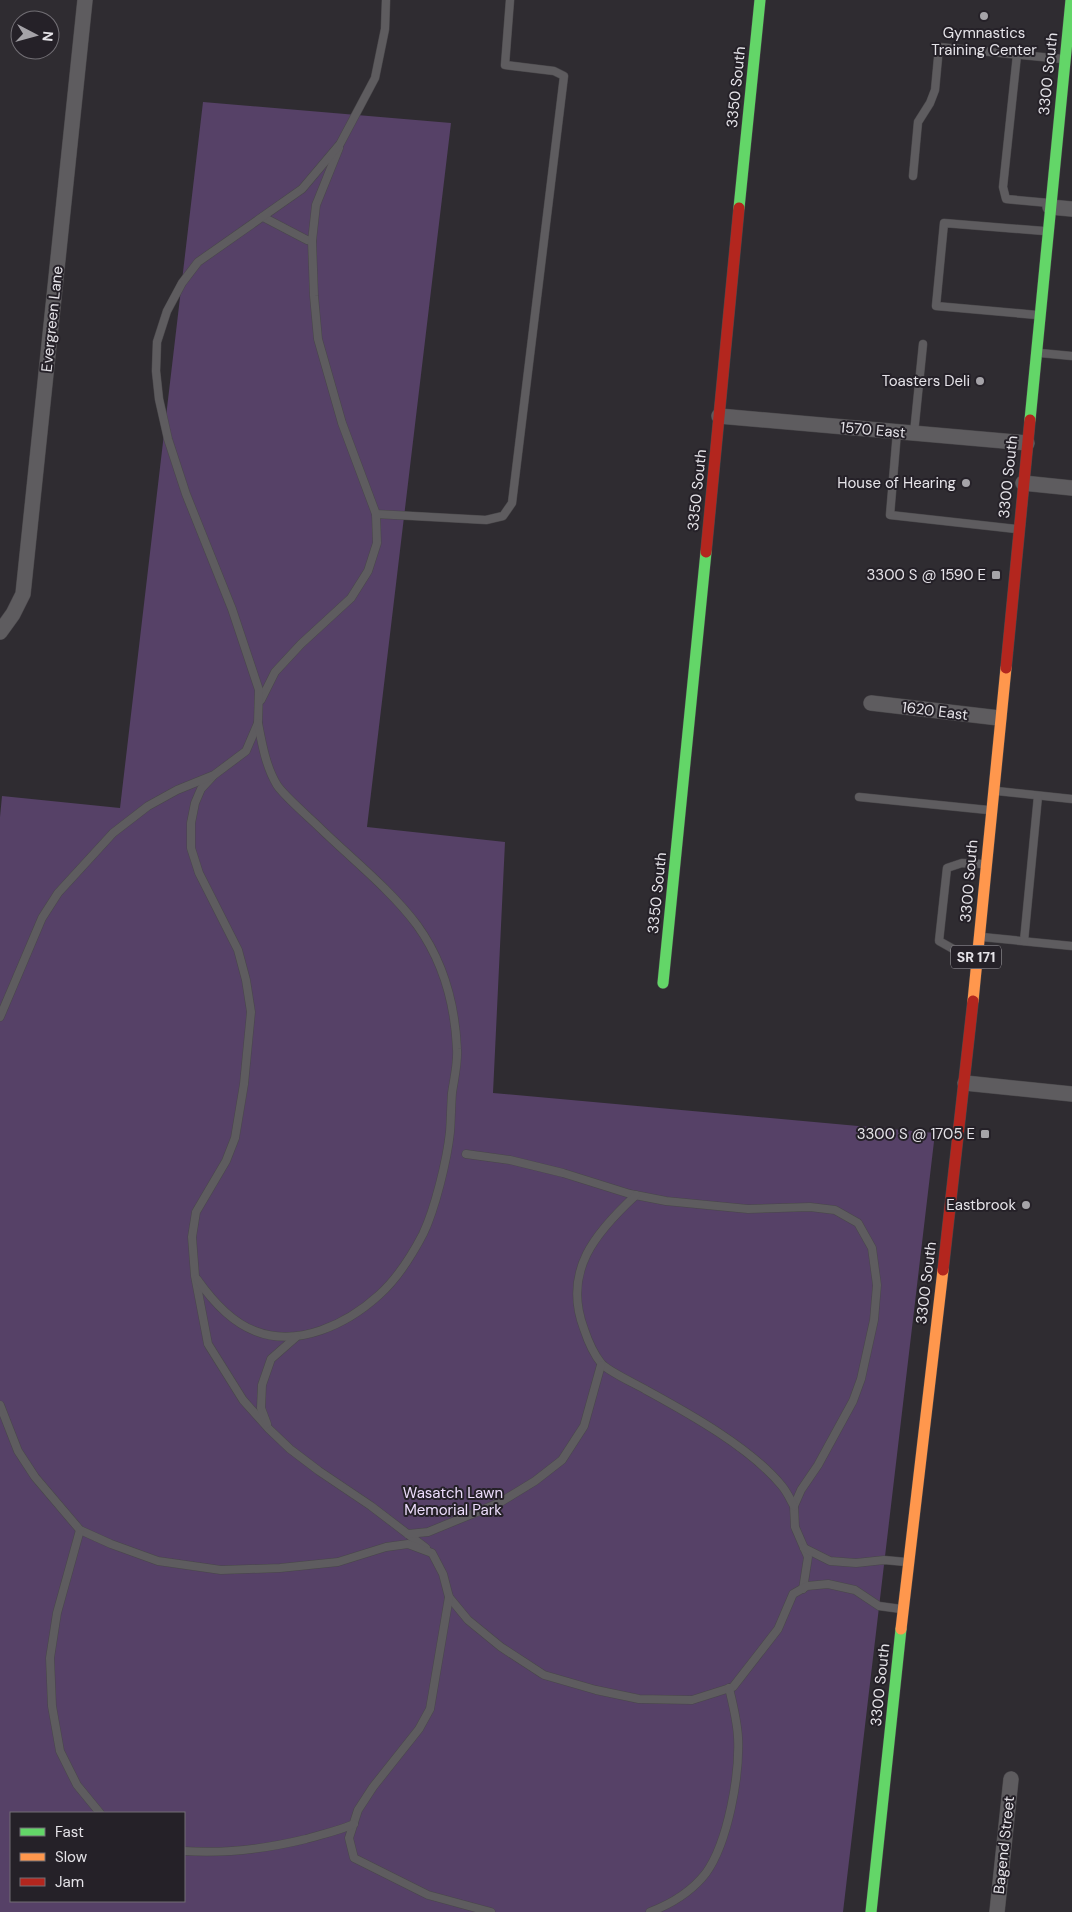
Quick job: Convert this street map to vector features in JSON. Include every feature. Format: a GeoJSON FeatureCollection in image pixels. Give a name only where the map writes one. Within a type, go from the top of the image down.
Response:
{"type":"FeatureCollection","features":[{"type":"Feature","properties":{"kind":"main road","name":"3350 South"},"geometry":{"type":"LineString","coordinates":[[663,983],[760,0]]}},
{"type":"Feature","properties":{"kind":"main road","name":"3300 South"},"geometry":{"type":"LineString","coordinates":[[870,1912],[903,1610],[965,1083],[1070,0]]}},
{"type":"Feature","properties":{"kind":"street","name":"Evergreen Lane"},"geometry":{"type":"LineString","coordinates":[[0,632],[13,614],[23,594],[85,0]]}},
{"type":"Feature","properties":{"kind":"street"},"geometry":{"type":"LineString","coordinates":[[1050,205],[1072,209]]}},
{"type":"Feature","properties":{"kind":"street","name":"1570 East"},"geometry":{"type":"LineString","coordinates":[[719,416],[1027,443]]}},
{"type":"Feature","properties":{"kind":"street"},"geometry":{"type":"LineString","coordinates":[[1023,483],[1072,488]]}},
{"type":"Feature","properties":{"kind":"street","name":"1620 East"},"geometry":{"type":"LineString","coordinates":[[871,703],[999,718]]}},
{"type":"Feature","properties":{"kind":"street"},"geometry":{"type":"LineString","coordinates":[[965,1083],[1072,1094]]}},
{"type":"Feature","properties":{"kind":"street","name":"Bagend Street"},"geometry":{"type":"LineString","coordinates":[[996,1912],[1011,1779]]}},
{"type":"Feature","properties":{"kind":"lane"},"geometry":{"type":"LineString","coordinates":[[258,708],[262,695],[276,672],[301,644],[351,598],[368,571],[377,543],[376,514],[342,423],[318,339],[312,241],[316,206],[340,144],[375,78],[385,29],[386,0]]}},
{"type":"Feature","properties":{"kind":"lane"},"geometry":{"type":"LineString","coordinates":[[376,514],[486,520],[503,516],[512,503],[564,76],[554,71],[505,65],[510,0]]}},
{"type":"Feature","properties":{"kind":"lane"},"geometry":{"type":"LineString","coordinates":[[913,176],[918,122],[930,103],[935,90],[939,47],[1065,59]]}},
{"type":"Feature","properties":{"kind":"lane"},"geometry":{"type":"LineString","coordinates":[[1017,55],[1003,187],[1006,199],[1050,205]]}},
{"type":"Feature","properties":{"kind":"lane"},"geometry":{"type":"LineString","coordinates":[[195,1276],[210,1297],[232,1317],[255,1331],[288,1338],[318,1333],[380,1295],[401,1270],[423,1233],[438,1188],[449,1135],[457,1051],[452,1001],[436,958],[416,925],[396,901],[278,787],[265,756],[258,723],[259,690],[232,609],[186,494],[168,439],[159,399],[156,370],[157,342],[167,311],[182,283],[198,262],[302,189],[340,144]]}},
{"type":"Feature","properties":{"kind":"lane"},"geometry":{"type":"LineString","coordinates":[[263,216],[312,241]]}},
{"type":"Feature","properties":{"kind":"lane"},"geometry":{"type":"LineString","coordinates":[[1039,315],[936,306],[944,223],[1048,232]]}},
{"type":"Feature","properties":{"kind":"lane"},"geometry":{"type":"LineString","coordinates":[[914,433],[923,344]]}},
{"type":"Feature","properties":{"kind":"lane"},"geometry":{"type":"LineString","coordinates":[[1036,353],[1072,356]]}},
{"type":"Feature","properties":{"kind":"lane"},"geometry":{"type":"LineString","coordinates":[[897,432],[890,515],[1018,529]]}},
{"type":"Feature","properties":{"kind":"lane"},"geometry":{"type":"LineString","coordinates":[[258,723],[246,751],[214,775],[201,789],[195,803],[191,823],[191,848],[200,873],[238,950],[246,980],[251,1012],[244,1084],[235,1138],[226,1161],[196,1212],[192,1236],[195,1276],[208,1344],[243,1400],[269,1429],[290,1449],[371,1506],[432,1553],[443,1574],[449,1597],[430,1709],[419,1729],[373,1787],[358,1810],[349,1838],[354,1858],[428,1895],[491,1912]]}},
{"type":"Feature","properties":{"kind":"lane"},"geometry":{"type":"LineString","coordinates":[[0,1017],[42,918],[58,893],[113,834],[148,806],[177,790],[214,775]]}},
{"type":"Feature","properties":{"kind":"lane"},"geometry":{"type":"LineString","coordinates":[[992,791],[1072,799]]}},
{"type":"Feature","properties":{"kind":"lane"},"geometry":{"type":"LineString","coordinates":[[1024,941],[1038,796]]}},
{"type":"Feature","properties":{"kind":"lane"},"geometry":{"type":"LineString","coordinates":[[859,797],[990,810]]}},
{"type":"Feature","properties":{"kind":"lane"},"geometry":{"type":"LineString","coordinates":[[977,953],[955,950],[939,941],[947,868],[962,863],[985,864]]}},
{"type":"Feature","properties":{"kind":"lane"},"geometry":{"type":"LineString","coordinates":[[978,937],[1072,946]]}},
{"type":"Feature","properties":{"kind":"lane"},"geometry":{"type":"LineString","coordinates":[[466,1154],[519,1162],[636,1195],[666,1201],[748,1209],[810,1207],[835,1210],[858,1223],[872,1248],[877,1285],[874,1320],[861,1379],[853,1401],[834,1438],[801,1490],[794,1506],[794,1527],[808,1557],[802,1589]]}},
{"type":"Feature","properties":{"kind":"lane"},"geometry":{"type":"LineString","coordinates":[[636,1195],[612,1217],[598,1234],[588,1253],[577,1282],[579,1316],[589,1345],[601,1365],[690,1415],[744,1451],[783,1487],[794,1506]]}},
{"type":"Feature","properties":{"kind":"lane"},"geometry":{"type":"LineString","coordinates":[[269,1429],[261,1408],[262,1384],[271,1359],[298,1336]]}},
{"type":"Feature","properties":{"kind":"lane"},"geometry":{"type":"LineString","coordinates":[[408,1534],[428,1532],[499,1503],[535,1481],[562,1460],[584,1426],[601,1365]]}},
{"type":"Feature","properties":{"kind":"lane"},"geometry":{"type":"LineString","coordinates":[[0,1405],[18,1451],[26,1464],[80,1530],[111,1544],[158,1561],[221,1570],[280,1568],[338,1562],[386,1548],[408,1544],[432,1553]]}},
{"type":"Feature","properties":{"kind":"lane"},"geometry":{"type":"LineString","coordinates":[[80,1530],[57,1613],[50,1658],[52,1706],[60,1751],[76,1785],[99,1812]]}},
{"type":"Feature","properties":{"kind":"lane"},"geometry":{"type":"LineString","coordinates":[[804,1548],[830,1561],[856,1563],[884,1560],[909,1562]]}},
{"type":"Feature","properties":{"kind":"lane"},"geometry":{"type":"LineString","coordinates":[[449,1597],[468,1620],[501,1647],[544,1675],[596,1690],[639,1699],[692,1700],[733,1687],[778,1629],[793,1594],[807,1586],[828,1584],[854,1590],[879,1606],[903,1610]]}},
{"type":"Feature","properties":{"kind":"lane"},"geometry":{"type":"LineString","coordinates":[[650,1912],[666,1906],[688,1891],[705,1874],[718,1853],[735,1782],[738,1739],[735,1710],[728,1688]]}},
{"type":"Feature","properties":{"kind":"lane"},"geometry":{"type":"LineString","coordinates":[[185,1851],[210,1853],[257,1850],[340,1830],[354,1824]]}},
{"type":"Feature","properties":{"kind":"green space","name":"Wasatch Lawn Memorial Park"},"geometry":{"type":"Polygon","coordinates":[[[203,102],[451,123],[367,827],[505,842],[493,1093],[935,1133],[843,1912],[0,1912],[0,817],[2,796],[120,808],[203,102]]]}},
{"type":"Feature","properties":{"kind":"traffic: fast"},"geometry":{"type":"LineString","coordinates":[[739,208],[760,0]]}},
{"type":"Feature","properties":{"kind":"traffic: fast"},"geometry":{"type":"LineString","coordinates":[[1030,420],[1071,0]]}},
{"type":"Feature","properties":{"kind":"traffic: fast"},"geometry":{"type":"LineString","coordinates":[[663,983],[706,552]]}},
{"type":"Feature","properties":{"kind":"traffic: fast"},"geometry":{"type":"LineString","coordinates":[[871,1912],[901,1629]]}},
{"type":"Feature","properties":{"kind":"traffic: slow"},"geometry":{"type":"LineString","coordinates":[[973,1001],[1006,668]]}},
{"type":"Feature","properties":{"kind":"traffic: slow"},"geometry":{"type":"LineString","coordinates":[[901,1629],[943,1270]]}},
{"type":"Feature","properties":{"kind":"traffic: jam"},"geometry":{"type":"LineString","coordinates":[[706,552],[739,208]]}},
{"type":"Feature","properties":{"kind":"traffic: jam"},"geometry":{"type":"LineString","coordinates":[[1006,668],[1030,420]]}},
{"type":"Feature","properties":{"kind":"traffic: jam"},"geometry":{"type":"LineString","coordinates":[[943,1270],[973,1001]]}},
{"type":"Feature","properties":{"kind":"place","name":"Gymnastics Training Center"},"geometry":{"type":"Point","coordinates":[984,16]}},
{"type":"Feature","properties":{"kind":"place","name":"Toasters Deli"},"geometry":{"type":"Point","coordinates":[980,381]}},
{"type":"Feature","properties":{"kind":"place","name":"House of Hearing"},"geometry":{"type":"Point","coordinates":[966,483]}},
{"type":"Feature","properties":{"kind":"place","name":"3300 S @ 1590 E"},"geometry":{"type":"Point","coordinates":[996,575]}},
{"type":"Feature","properties":{"kind":"place","name":"3300 S @ 1705 E"},"geometry":{"type":"Point","coordinates":[985,1134]}},
{"type":"Feature","properties":{"kind":"place","name":"Eastbrook"},"geometry":{"type":"Point","coordinates":[1026,1205]}}]}
